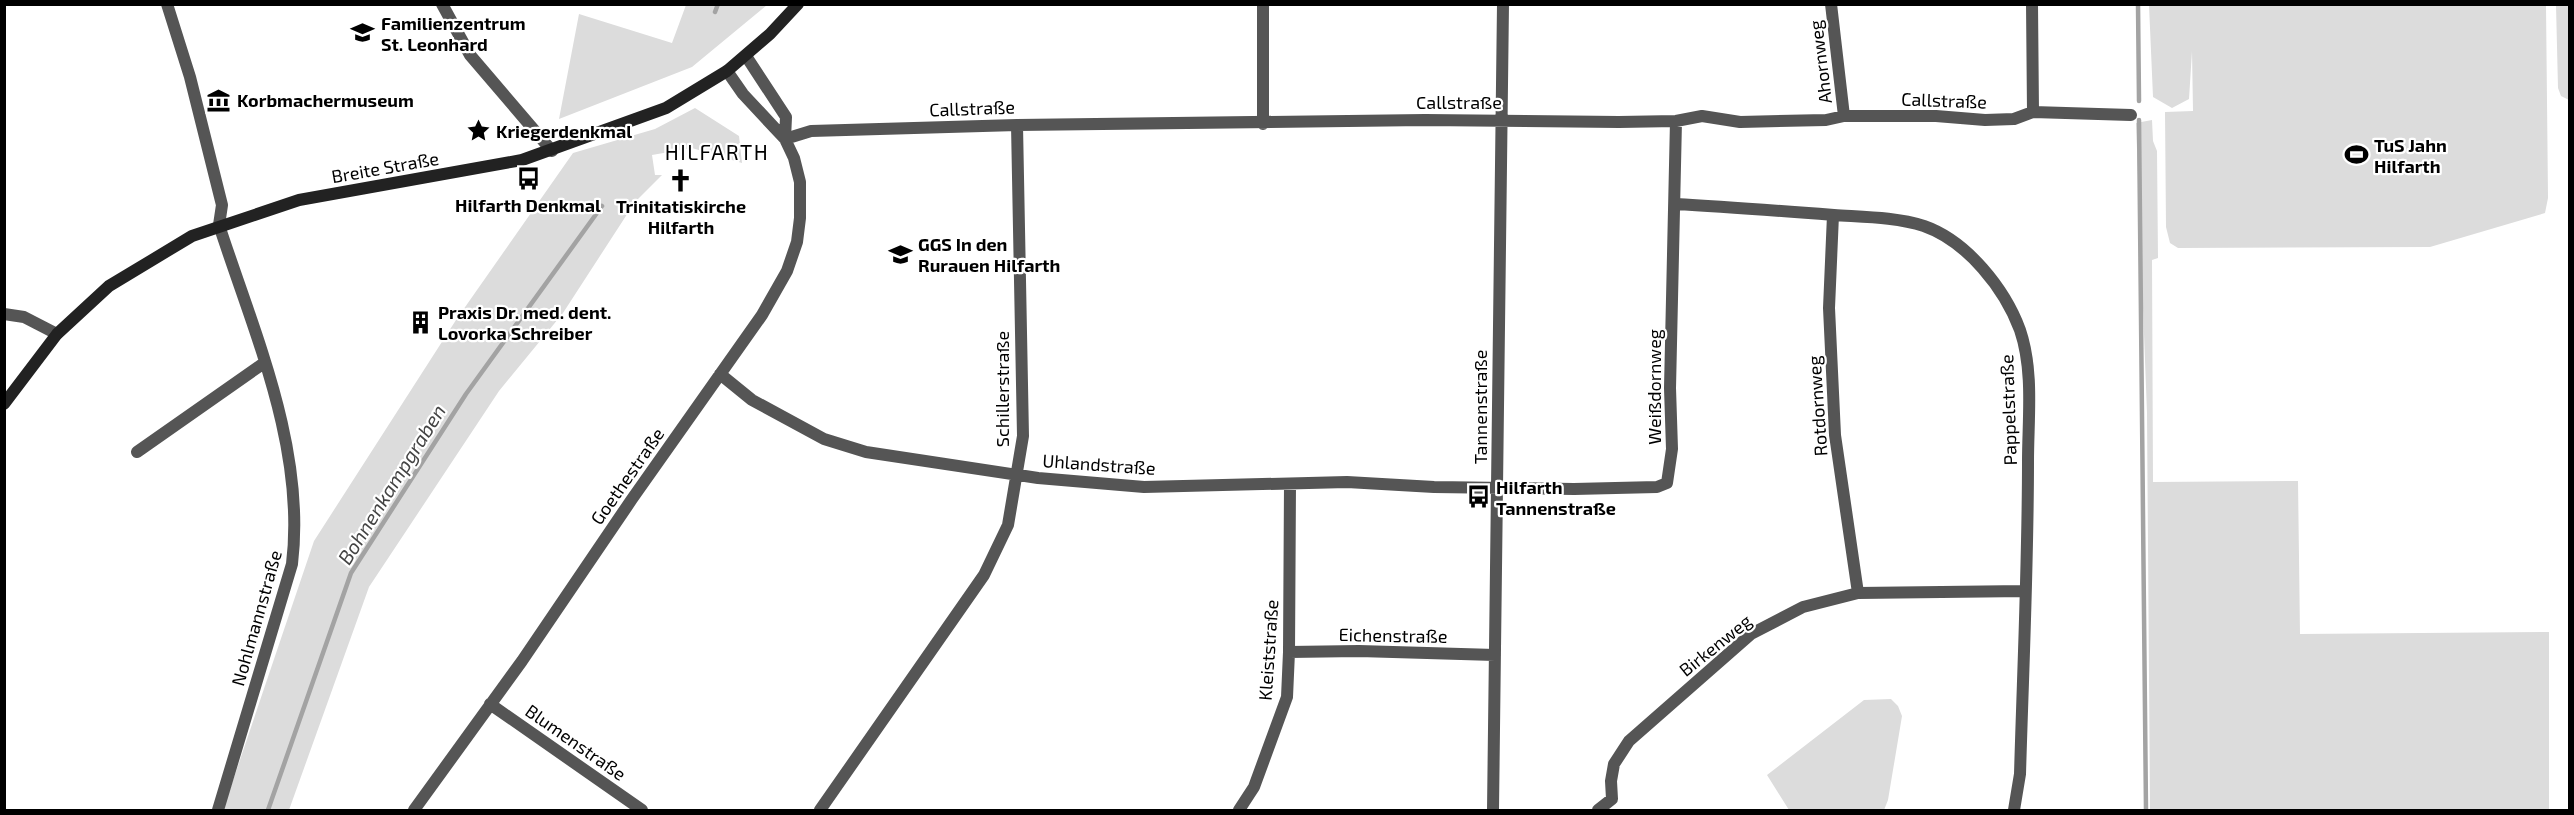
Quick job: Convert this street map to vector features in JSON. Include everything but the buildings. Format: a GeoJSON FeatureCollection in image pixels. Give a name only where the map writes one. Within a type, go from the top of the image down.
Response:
{"type":"FeatureCollection","features":[{"type":"Feature","properties":{"kind":"main road","name":"Breite Straße"},"geometry":{"type":"LineString","coordinates":[[4,404],[57,334],[109,286],[192,236],[219,225],[299,200],[504,164],[552,151],[666,108],[727,71],[746,56],[798,4]]}},
{"type":"Feature","properties":{"kind":"street","name":"Nohlmannstraße"},"geometry":{"type":"LineString","coordinates":[[167,4],[189,77],[222,205],[219,225],[279,406],[291,468],[295,538],[292,564],[218,810]]}},
{"type":"Feature","properties":{"kind":"street"},"geometry":{"type":"LineString","coordinates":[[442,4],[470,55],[552,151]]}},
{"type":"Feature","properties":{"kind":"street"},"geometry":{"type":"LineString","coordinates":[[1263,4],[1263,124]]}},
{"type":"Feature","properties":{"kind":"street","name":"Tannenstraße"},"geometry":{"type":"LineString","coordinates":[[1493,810],[1503,4]]}},
{"type":"Feature","properties":{"kind":"street","name":"Ahornweg"},"geometry":{"type":"LineString","coordinates":[[1831,4],[1844,116]]}},
{"type":"Feature","properties":{"kind":"street"},"geometry":{"type":"LineString","coordinates":[[2032,4],[2033,112]]}},
{"type":"Feature","properties":{"kind":"street","name":"Goethestraße"},"geometry":{"type":"LineString","coordinates":[[746,56],[786,117],[785,139]]}},
{"type":"Feature","properties":{"kind":"street","name":"Goethestraße"},"geometry":{"type":"LineString","coordinates":[[414,810],[762,315],[787,272],[797,242],[800,218],[800,182],[794,158],[785,139],[743,94],[727,71]]}},
{"type":"Feature","properties":{"kind":"street","name":"Callstraße"},"geometry":{"type":"LineString","coordinates":[[785,139],[811,131],[1017,125],[1501,120],[1676,121],[1702,116],[1740,122],[1826,120],[1844,116],[1936,116],[1985,120],[2014,119],[2033,112],[2132,115]]}},
{"type":"Feature","properties":{"kind":"street","name":"Weißdornweg"},"geometry":{"type":"LineString","coordinates":[[1498,488],[1657,487],[1667,483],[1671,474],[1672,449],[1670,388],[1676,204],[1676,121]]}},
{"type":"Feature","properties":{"kind":"street","name":"Schillerstraße"},"geometry":{"type":"LineString","coordinates":[[820,810],[984,575],[1008,525],[1023,436],[1017,125]]}},
{"type":"Feature","properties":{"kind":"street","name":"Pappelstraße"},"geometry":{"type":"LineString","coordinates":[[1676,204],[1884,219],[1924,226],[1960,248],[1982,267],[2000,289],[2011,310],[2022,342],[2028,396],[2020,774],[2014,810]]}},
{"type":"Feature","properties":{"kind":"street","name":"Rotdornweg"},"geometry":{"type":"LineString","coordinates":[[1833,215],[1829,308],[1835,435],[1858,593]]}},
{"type":"Feature","properties":{"kind":"street"},"geometry":{"type":"LineString","coordinates":[[4,314],[24,317],[57,334]]}},
{"type":"Feature","properties":{"kind":"street"},"geometry":{"type":"LineString","coordinates":[[137,452],[264,363]]}},
{"type":"Feature","properties":{"kind":"street","name":"Uhlandstraße"},"geometry":{"type":"LineString","coordinates":[[720,374],[752,400],[824,439],[866,452],[1038,478],[1144,487],[1347,482],[1498,488]]}},
{"type":"Feature","properties":{"kind":"street","name":"Kleiststraße"},"geometry":{"type":"LineString","coordinates":[[1239,810],[1254,787],[1287,697],[1290,484]]}},
{"type":"Feature","properties":{"kind":"street","name":"Birkenweg"},"geometry":{"type":"LineString","coordinates":[[1612,800],[1611,781],[1614,764],[1629,741],[1751,634],[1803,607],[1858,593],[2025,591]]}},
{"type":"Feature","properties":{"kind":"street","name":"Eichenstraße"},"geometry":{"type":"LineString","coordinates":[[1289,652],[1359,651],[1495,655]]}},
{"type":"Feature","properties":{"kind":"street","name":"Blumenstraße"},"geometry":{"type":"LineString","coordinates":[[490,704],[642,810]]}},
{"type":"Feature","properties":{"kind":"street"},"geometry":{"type":"LineString","coordinates":[[1598,810],[1612,800],[1620,810]]}},
{"type":"Feature","properties":{"kind":"shaded area"},"geometry":{"type":"Polygon","coordinates":[[[686,5],[767,5],[692,67],[559,119],[579,14],[672,43],[686,5]]]}},
{"type":"Feature","properties":{"kind":"shaded area","name":"TuS Jahn Hilfarth"},"geometry":{"type":"Polygon","coordinates":[[[2149,5],[2546,5],[2548,198],[2545,213],[2430,247],[2178,248],[2170,243],[2166,227],[2165,112],[2193,111],[2192,51],[2189,99],[2172,108],[2153,97],[2149,5]]]}},
{"type":"Feature","properties":{"kind":"shaded area"},"geometry":{"type":"Polygon","coordinates":[[[2556,5],[2569,5],[2569,100],[2561,96],[2558,88],[2556,5]]]}},
{"type":"Feature","properties":{"kind":"shaded area"},"geometry":{"type":"Polygon","coordinates":[[[695,108],[739,136],[742,163],[692,148],[652,155],[655,175],[662,175],[635,202],[563,313],[499,391],[369,587],[289,810],[223,810],[314,541],[456,320],[573,153],[655,129],[695,108]]]}},
{"type":"Feature","properties":{"kind":"shaded area"},"geometry":{"type":"Polygon","coordinates":[[[2152,120],[2153,141],[2157,151],[2158,258],[2152,260],[2153,482],[2298,481],[2300,634],[2549,632],[2549,810],[2150,810],[2147,413],[2136,123],[2152,120]]]}},
{"type":"Feature","properties":{"kind":"shaded area"},"geometry":{"type":"Polygon","coordinates":[[[1891,699],[1898,706],[1902,716],[1888,800],[1884,810],[1789,810],[1767,775],[1864,700],[1891,699]]]}},
{"type":"Feature","properties":{"kind":"waterway","name":"Bohnenkampgraben"},"geometry":{"type":"LineString","coordinates":[[715,12],[718,4]]}},
{"type":"Feature","properties":{"kind":"waterway"},"geometry":{"type":"LineString","coordinates":[[2138,4],[2139,101]]}},
{"type":"Feature","properties":{"kind":"waterway"},"geometry":{"type":"LineString","coordinates":[[2139,120],[2146,810]]}},
{"type":"Feature","properties":{"kind":"waterway","name":"Bohnenkampgraben"},"geometry":{"type":"LineString","coordinates":[[268,810],[351,573],[466,394],[602,206]]}},
{"type":"Feature","properties":{"kind":"place","name":"Familienzentrum St. Leonhard"},"geometry":{"type":"Point","coordinates":[363,33]}},
{"type":"Feature","properties":{"kind":"place","name":"Korbmachermuseum"},"geometry":{"type":"Point","coordinates":[219,100]}},
{"type":"Feature","properties":{"kind":"place","name":"Kriegerdenkmal"},"geometry":{"type":"Point","coordinates":[478,131]}},
{"type":"Feature","properties":{"kind":"place","name":"TuS Jahn Hilfarth"},"geometry":{"type":"Point","coordinates":[2356,155]}},
{"type":"Feature","properties":{"kind":"place","name":"Hilfarth Denkmal"},"geometry":{"type":"Point","coordinates":[528,179]}},
{"type":"Feature","properties":{"kind":"place","name":"Trinitatiskirche Hilfarth"},"geometry":{"type":"Point","coordinates":[681,180]}},
{"type":"Feature","properties":{"kind":"place","name":"GGS In den Rurauen Hilfarth"},"geometry":{"type":"Point","coordinates":[900,254]}},
{"type":"Feature","properties":{"kind":"place","name":"Praxis Dr. med. dent. Lovorka Schreiber"},"geometry":{"type":"Point","coordinates":[420,322]}},
{"type":"Feature","properties":{"kind":"place","name":"Hilfarth Tannenstraße"},"geometry":{"type":"Point","coordinates":[1478,497]}},
{"type":"Feature","properties":{"kind":"district","name":"HILFARTH"},"geometry":{"type":"Point","coordinates":[717,151]}}]}
